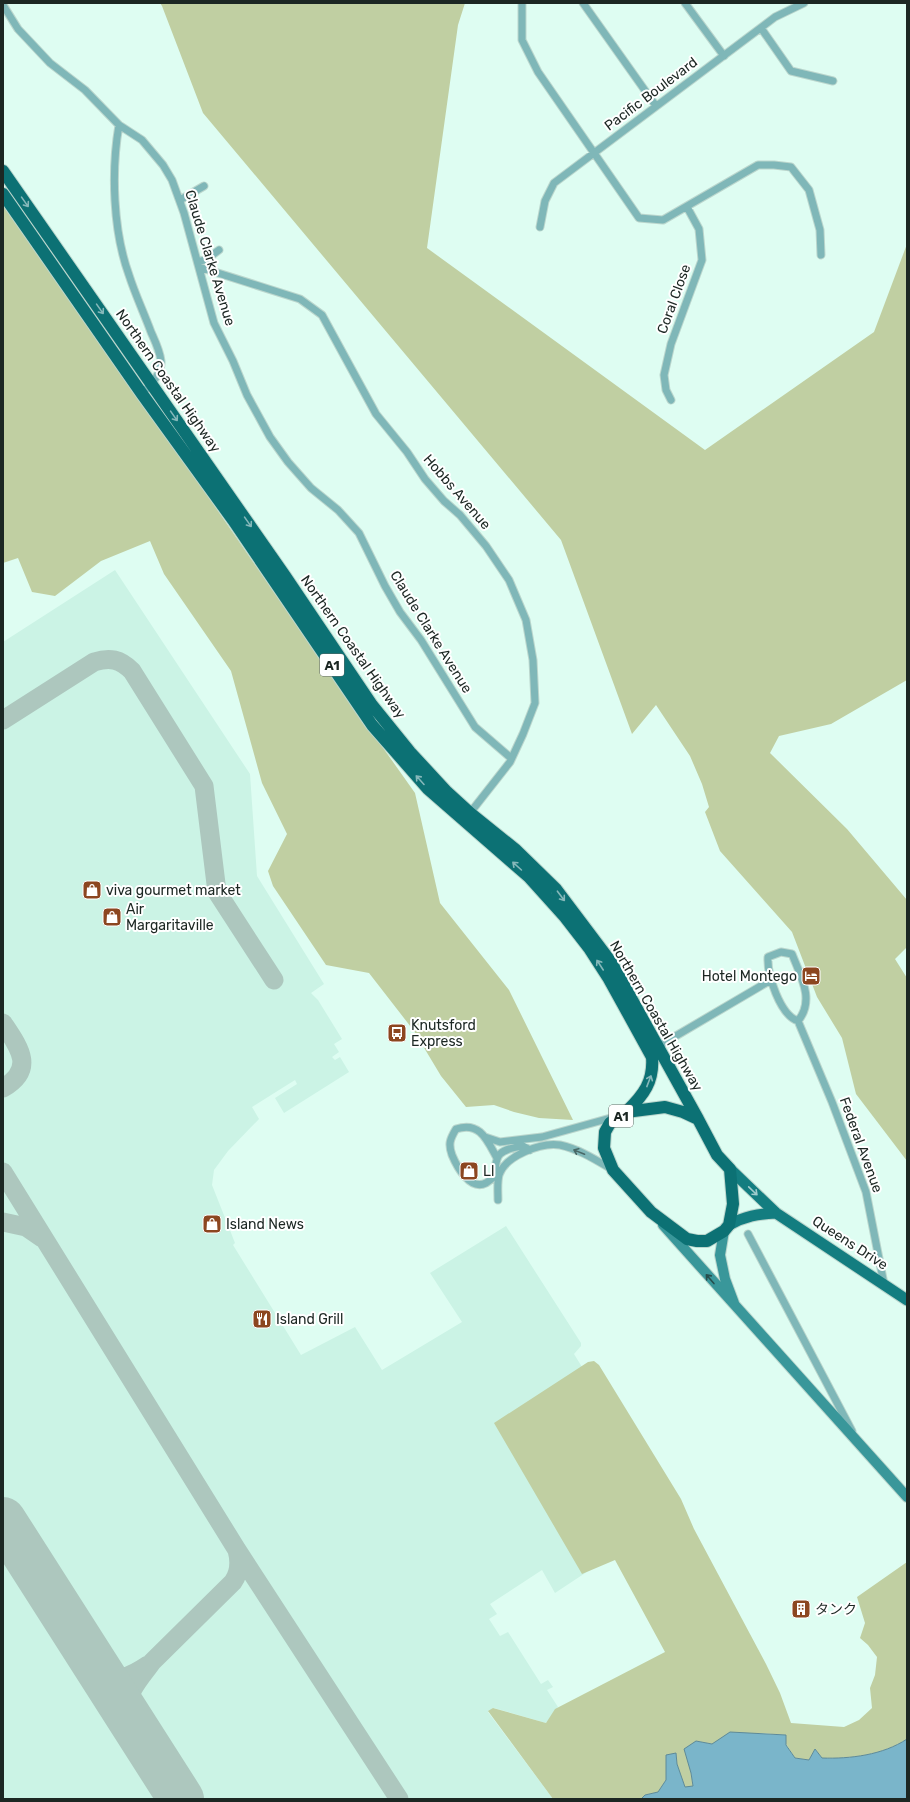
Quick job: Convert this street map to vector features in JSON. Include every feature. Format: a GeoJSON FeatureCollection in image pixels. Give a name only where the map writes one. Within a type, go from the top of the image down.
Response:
{"type":"FeatureCollection","features":[{"type":"Feature","properties":{"kind":"highway","name":"Northern Coastal Highway"},"geometry":{"type":"LineString","coordinates":[[3,170],[286,576],[372,704],[410,752],[448,792],[470,813],[516,850],[556,889],[611,962],[698,1119]]}},
{"type":"Feature","properties":{"kind":"highway","name":"Northern Coastal Highway"},"geometry":{"type":"LineString","coordinates":[[3,194],[142,394],[237,527],[372,725],[428,789],[529,877],[565,917],[589,948],[613,985],[652,1057],[653,1070],[649,1083],[642,1094],[624,1113]]}},
{"type":"Feature","properties":{"kind":"highway","name":"A1"},"geometry":{"type":"LineString","coordinates":[[727,1228],[707,1241],[697,1242],[687,1239],[651,1212],[613,1170],[604,1148],[605,1132],[610,1124],[624,1113],[665,1107],[683,1112],[698,1119],[717,1155],[730,1169]]}},
{"type":"Feature","properties":{"kind":"highway"},"geometry":{"type":"LineString","coordinates":[[727,1228],[732,1204],[730,1169]]}},
{"type":"Feature","properties":{"kind":"main road","name":"Queens Drive"},"geometry":{"type":"LineString","coordinates":[[730,1169],[776,1213],[907,1300]]}},
{"type":"Feature","properties":{"kind":"main road"},"geometry":{"type":"LineString","coordinates":[[651,1212],[907,1497]]}},
{"type":"Feature","properties":{"kind":"main road","name":"A1"},"geometry":{"type":"LineString","coordinates":[[727,1228],[740,1219],[753,1214],[776,1213]]}},
{"type":"Feature","properties":{"kind":"main road"},"geometry":{"type":"LineString","coordinates":[[727,1228],[720,1255],[725,1278],[736,1308]]}},
{"type":"Feature","properties":{"kind":"street"},"geometry":{"type":"LineString","coordinates":[[522,3],[522,40],[538,72],[639,218],[664,220],[687,208],[758,165],[774,164],[791,167],[809,190],[820,230],[821,254]]}},
{"type":"Feature","properties":{"kind":"street"},"geometry":{"type":"LineString","coordinates":[[583,3],[656,106]]}},
{"type":"Feature","properties":{"kind":"street"},"geometry":{"type":"LineString","coordinates":[[684,3],[724,56]]}},
{"type":"Feature","properties":{"kind":"street","name":"Pacific Boulevard"},"geometry":{"type":"LineString","coordinates":[[540,227],[545,201],[554,182],[774,17],[804,3]]}},
{"type":"Feature","properties":{"kind":"street","name":"Claude Clarke Avenue"},"geometry":{"type":"LineString","coordinates":[[3,5],[18,29],[50,63],[85,90],[119,125],[142,140],[153,150],[172,180],[180,200],[214,323],[233,361],[247,395],[270,437],[288,462],[311,488],[338,510],[359,534],[400,612],[422,640],[475,727],[511,758]]}},
{"type":"Feature","properties":{"kind":"street"},"geometry":{"type":"LineString","coordinates":[[761,28],[791,71],[833,81]]}},
{"type":"Feature","properties":{"kind":"street"},"geometry":{"type":"LineString","coordinates":[[119,125],[115,158],[117,220],[121,248],[128,275],[155,341],[161,361],[160,372],[142,394]]}},
{"type":"Feature","properties":{"kind":"street"},"geometry":{"type":"LineString","coordinates":[[180,200],[204,186]]}},
{"type":"Feature","properties":{"kind":"street","name":"Coral Close"},"geometry":{"type":"LineString","coordinates":[[671,400],[666,390],[664,375],[671,344],[702,260],[699,229],[687,208]]}},
{"type":"Feature","properties":{"kind":"street"},"geometry":{"type":"LineString","coordinates":[[198,265],[207,260],[218,250]]}},
{"type":"Feature","properties":{"kind":"street","name":"Hobbs Avenue"},"geometry":{"type":"LineString","coordinates":[[198,265],[300,299],[322,315],[376,414],[407,452],[425,479],[444,501],[460,515],[486,546],[509,580],[526,620],[533,660],[535,703],[523,734],[511,758],[489,790],[470,813]]}},
{"type":"Feature","properties":{"kind":"street"},"geometry":{"type":"LineString","coordinates":[[781,952],[792,954],[807,996],[805,1012],[798,1020],[791,1018],[784,1009],[771,980],[768,968],[768,958],[781,952]]}},
{"type":"Feature","properties":{"kind":"street"},"geometry":{"type":"LineString","coordinates":[[657,1047],[771,980]]}},
{"type":"Feature","properties":{"kind":"street","name":"Federal Avenue"},"geometry":{"type":"LineString","coordinates":[[798,1020],[832,1102],[866,1192],[884,1284]]}},
{"type":"Feature","properties":{"kind":"street"},"geometry":{"type":"LineString","coordinates":[[485,1137],[500,1142],[542,1137],[624,1113]]}},
{"type":"Feature","properties":{"kind":"street"},"geometry":{"type":"LineString","coordinates":[[462,1127],[474,1128],[480,1131],[485,1137],[497,1158],[496,1170],[491,1180],[484,1184],[471,1182],[456,1163],[450,1149],[449,1140],[456,1129],[462,1127]]}},
{"type":"Feature","properties":{"kind":"street"},"geometry":{"type":"LineString","coordinates":[[498,1200],[500,1174],[506,1164],[513,1158],[543,1146],[558,1145],[585,1154],[613,1170]]}},
{"type":"Feature","properties":{"kind":"street"},"geometry":{"type":"LineString","coordinates":[[497,1158],[502,1152],[514,1148],[523,1146],[530,1150]]}},
{"type":"Feature","properties":{"kind":"street"},"geometry":{"type":"LineString","coordinates":[[748,1234],[860,1446]]}},
{"type":"Feature","properties":{"kind":"shaded area"},"geometry":{"type":"Polygon","coordinates":[[[160,3],[465,3],[458,25],[427,248],[705,450],[874,332],[907,244],[907,680],[831,724],[779,736],[770,753],[847,829],[907,900],[907,947],[895,959],[907,978],[907,1161],[856,1094],[842,1038],[817,997],[792,932],[720,851],[705,812],[709,807],[702,784],[690,756],[656,705],[632,734],[561,540],[203,113],[160,3]]]}},
{"type":"Feature","properties":{"kind":"shaded area"},"geometry":{"type":"Polygon","coordinates":[[[3,192],[139,396],[306,639],[415,793],[440,903],[509,990],[573,1120],[539,1118],[494,1105],[466,1107],[441,1076],[414,1031],[369,973],[326,965],[273,886],[268,871],[287,834],[262,783],[231,671],[164,574],[150,541],[101,561],[55,596],[32,592],[18,558],[3,563],[3,192]]]}},
{"type":"Feature","properties":{"kind":"shaded area"},"geometry":{"type":"Polygon","coordinates":[[[115,570],[250,774],[257,876],[324,984],[311,993],[318,1000],[342,1039],[334,1044],[339,1052],[332,1057],[335,1060],[340,1057],[349,1072],[284,1113],[275,1098],[297,1084],[295,1080],[252,1107],[259,1119],[228,1151],[214,1170],[212,1185],[235,1243],[233,1245],[301,1355],[355,1327],[382,1370],[462,1322],[430,1273],[506,1226],[581,1343],[581,1346],[574,1354],[582,1367],[620,1550],[555,1593],[542,1570],[490,1604],[497,1614],[489,1619],[500,1636],[508,1632],[541,1684],[548,1680],[553,1687],[547,1690],[558,1707],[546,1723],[494,1708],[488,1712],[553,1799],[3,1799],[3,642],[115,570]]]}},
{"type":"Feature","properties":{"kind":"shaded area"},"geometry":{"type":"Polygon","coordinates":[[[594,1361],[599,1365],[681,1499],[694,1529],[766,1664],[780,1693],[791,1723],[844,1727],[859,1720],[872,1708],[870,1688],[875,1675],[877,1657],[868,1645],[860,1638],[865,1623],[857,1597],[907,1562],[907,1739],[888,1749],[855,1757],[822,1758],[815,1749],[809,1760],[795,1758],[786,1744],[786,1735],[760,1733],[712,1744],[696,1741],[691,1773],[693,1786],[685,1788],[677,1764],[676,1754],[666,1756],[666,1780],[658,1792],[645,1795],[641,1799],[553,1799],[488,1711],[493,1708],[546,1723],[555,1709],[665,1652],[615,1560],[582,1574],[494,1423],[588,1362],[594,1361]]]}},
{"type":"Feature","properties":{"kind":"water"},"geometry":{"type":"Polygon","coordinates":[[[730,1732],[786,1735],[786,1745],[795,1758],[809,1760],[815,1749],[822,1758],[855,1757],[888,1749],[907,1739],[907,1799],[641,1799],[645,1795],[658,1792],[666,1780],[666,1755],[676,1753],[677,1764],[685,1787],[693,1786],[684,1749],[696,1741],[712,1744],[730,1732]]]}},
{"type":"Feature","properties":{"kind":"taxiway"},"geometry":{"type":"LineString","coordinates":[[3,720],[94,662],[110,659],[128,667],[132,671],[204,786],[217,892],[274,980]]}},
{"type":"Feature","properties":{"kind":"taxiway"},"geometry":{"type":"LineString","coordinates":[[3,1023],[19,1049],[22,1065],[19,1073],[13,1081],[3,1088]]}},
{"type":"Feature","properties":{"kind":"taxiway"},"geometry":{"type":"LineString","coordinates":[[3,1172],[237,1550],[399,1799]]}},
{"type":"Feature","properties":{"kind":"taxiway"},"geometry":{"type":"LineString","coordinates":[[3,1222],[26,1227],[42,1238]]}},
{"type":"Feature","properties":{"kind":"taxiway"},"geometry":{"type":"LineString","coordinates":[[130,1720],[128,1701],[133,1689],[152,1662],[233,1582],[239,1566],[237,1550]]}},
{"type":"Feature","properties":{"kind":"taxiway"},"geometry":{"type":"LineString","coordinates":[[98,1669],[111,1676],[123,1677],[135,1673],[148,1665]]}},
{"type":"Feature","properties":{"kind":"runway"},"geometry":{"type":"LineString","coordinates":[[3,1520],[181,1799]]}},
{"type":"Feature","properties":{"kind":"place","name":"viva gourmet market"},"geometry":{"type":"Point","coordinates":[92,890]}},
{"type":"Feature","properties":{"kind":"place","name":"Air Margaritaville"},"geometry":{"type":"Point","coordinates":[112,917]}},
{"type":"Feature","properties":{"kind":"place","name":"Hotel Montego"},"geometry":{"type":"Point","coordinates":[811,976]}},
{"type":"Feature","properties":{"kind":"place","name":"Knutsford Express"},"geometry":{"type":"Point","coordinates":[397,1033]}},
{"type":"Feature","properties":{"kind":"place","name":"Ll"},"geometry":{"type":"Point","coordinates":[469,1171]}},
{"type":"Feature","properties":{"kind":"place","name":"Island News"},"geometry":{"type":"Point","coordinates":[212,1224]}},
{"type":"Feature","properties":{"kind":"place","name":"Island Grill"},"geometry":{"type":"Point","coordinates":[262,1319]}},
{"type":"Feature","properties":{"kind":"place","name":"タンク"},"geometry":{"type":"Point","coordinates":[801,1609]}}]}
